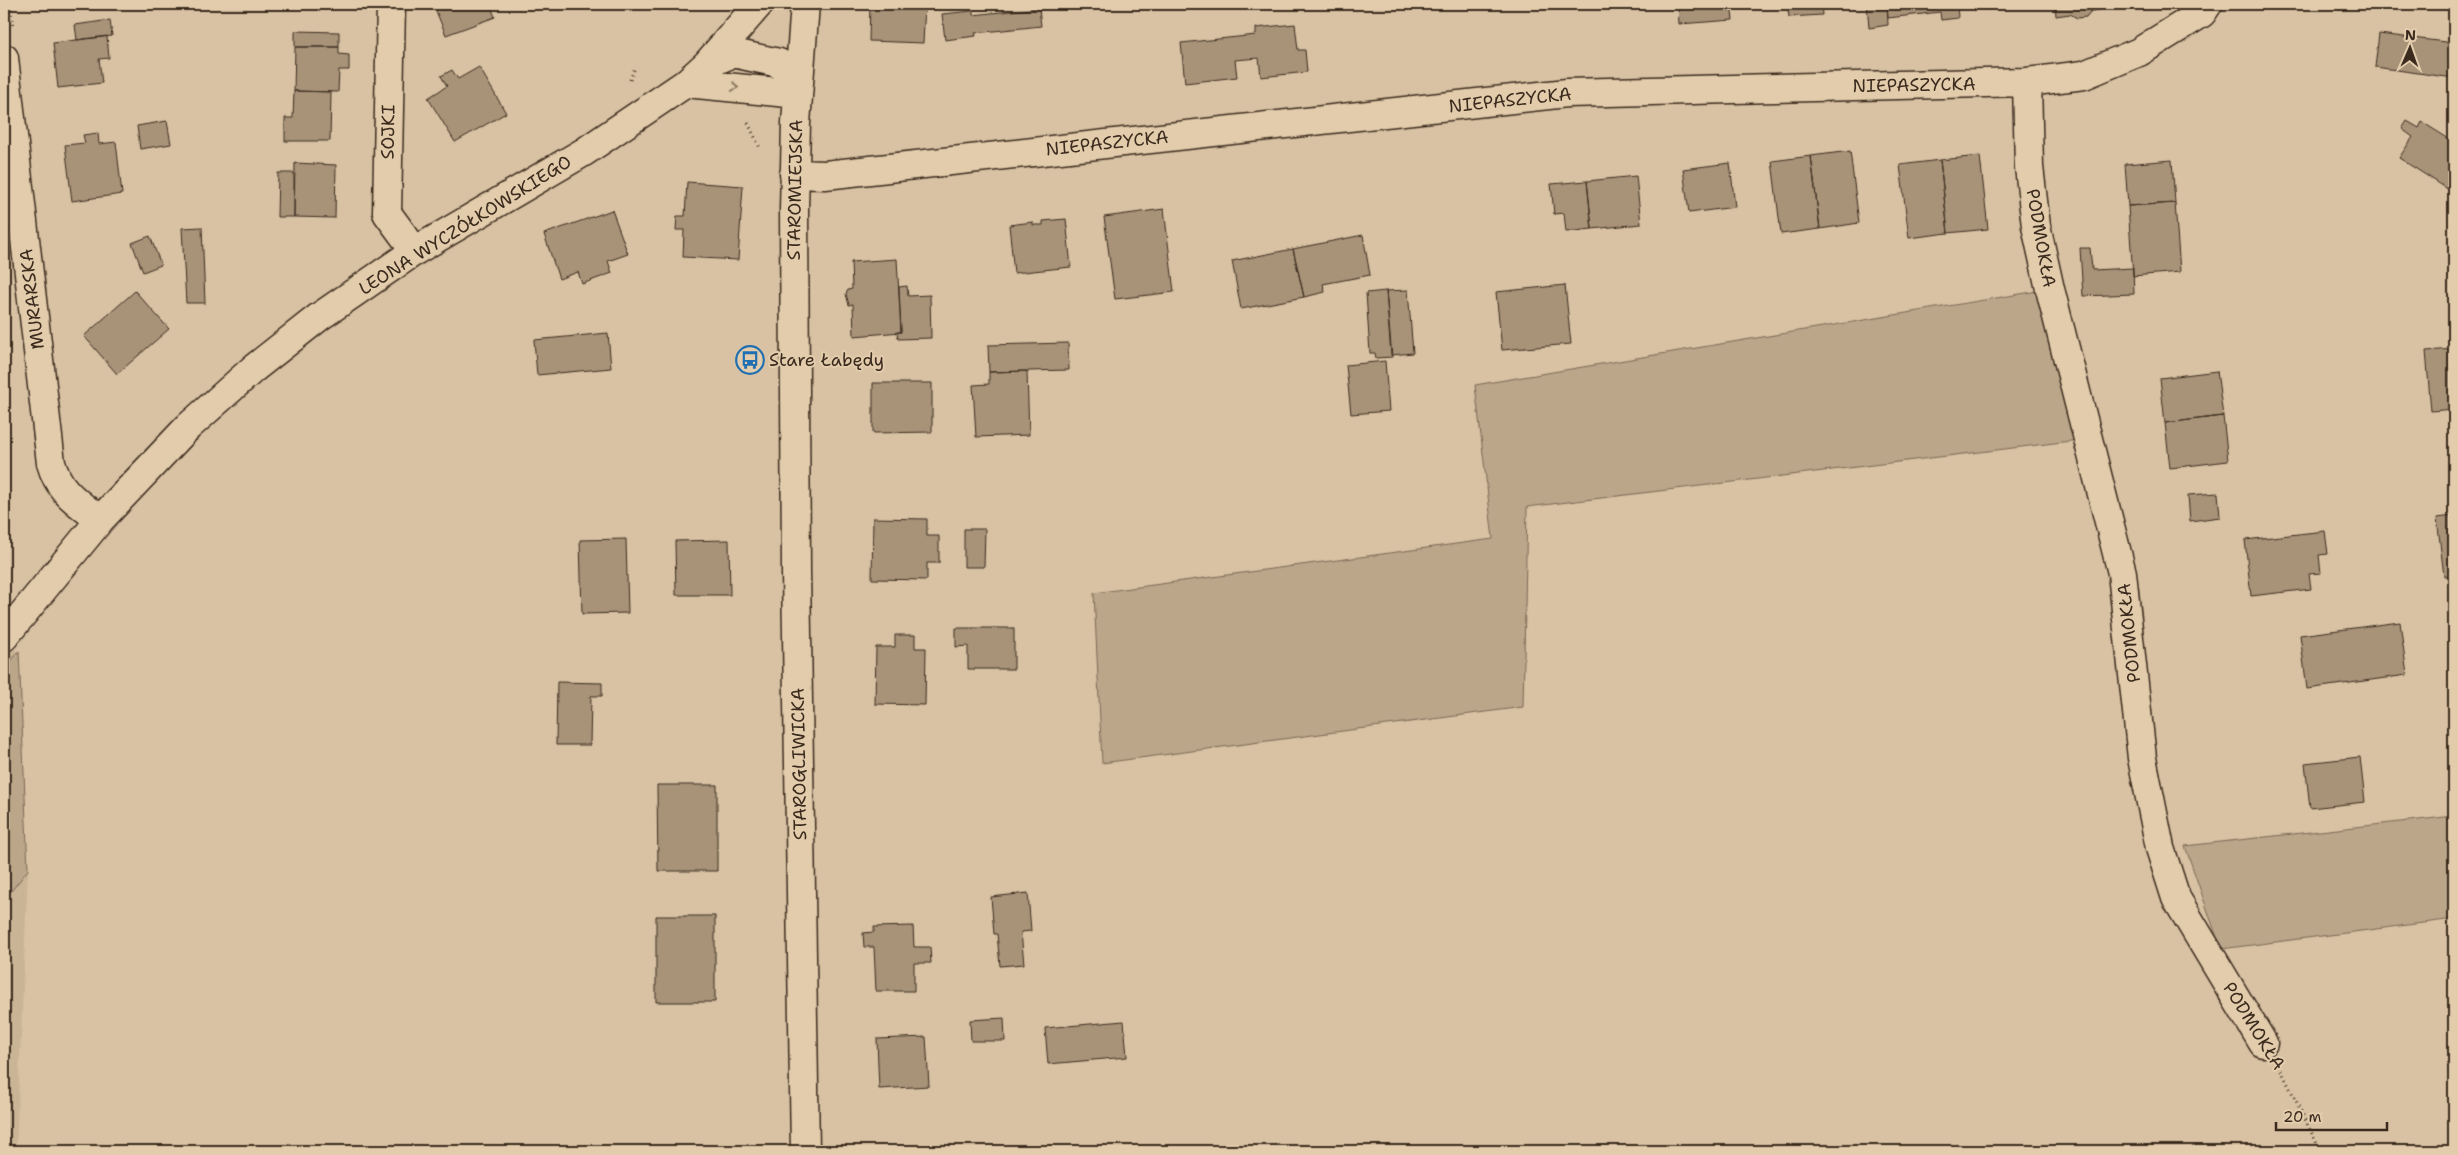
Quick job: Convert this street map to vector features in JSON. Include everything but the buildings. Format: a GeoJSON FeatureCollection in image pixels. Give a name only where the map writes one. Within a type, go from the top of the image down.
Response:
{"type":"FeatureCollection","features":[{"type":"Feature","properties":{"kind":"street","name":"SOJKI"},"geometry":{"type":"LineString","coordinates":[[390,4],[387,213],[415,251]]}},
{"type":"Feature","properties":{"kind":"street","name":"LEONA WYCZÓŁKOWSKIEGO"},"geometry":{"type":"LineString","coordinates":[[4,637],[100,520],[188,427],[253,369],[319,317],[415,251],[584,152],[686,83],[707,64],[759,4]]}},
{"type":"Feature","properties":{"kind":"street","name":"STAROMIEJSKA"},"geometry":{"type":"LineString","coordinates":[[794,377],[794,174],[805,4]]}},
{"type":"Feature","properties":{"kind":"street","name":"NIEPASZYCKA"},"geometry":{"type":"LineString","coordinates":[[794,174],[825,175],[1567,93],[2027,82],[2084,75],[2139,52],[2202,13],[2208,4]]}},
{"type":"Feature","properties":{"kind":"street"},"geometry":{"type":"LineString","coordinates":[[707,64],[734,53],[779,63],[799,89]]}},
{"type":"Feature","properties":{"kind":"street","name":"MURARSKA"},"geometry":{"type":"LineString","coordinates":[[4,58],[51,463],[56,479],[61,487],[100,520]]}},
{"type":"Feature","properties":{"kind":"street","name":"PODMOKŁA"},"geometry":{"type":"LineString","coordinates":[[2027,82],[2029,167],[2036,226],[2050,289],[2122,573],[2142,758],[2160,848],[2176,898],[2263,1043]]}},
{"type":"Feature","properties":{"kind":"street"},"geometry":{"type":"LineString","coordinates":[[686,83],[799,89]]}},
{"type":"Feature","properties":{"kind":"street","name":"STAROGLIWICKA"},"geometry":{"type":"LineString","coordinates":[[794,377],[805,1151]]}},
{"type":"Feature","properties":{"kind":"path"},"geometry":{"type":"LineString","coordinates":[[747,121],[760,146],[762,155]]}},
{"type":"Feature","properties":{"kind":"path","name":"PODMOKŁA"},"geometry":{"type":"LineString","coordinates":[[2263,1043],[2285,1075],[2319,1151]]}},
{"type":"Feature","properties":{"kind":"shaded area"},"geometry":{"type":"Polygon","coordinates":[[[2050,289],[2087,439],[1527,507],[1523,707],[1102,763],[1094,593],[1493,539],[1475,385],[2050,289]]]}},
{"type":"Feature","properties":{"kind":"shaded area"},"geometry":{"type":"Polygon","coordinates":[[[4,647],[19,651],[28,870],[16,1151],[4,1151],[4,647]]]}},
{"type":"Feature","properties":{"kind":"shaded area"},"geometry":{"type":"Polygon","coordinates":[[[19,651],[28,870],[4,900],[4,670],[19,651]]]}},
{"type":"Feature","properties":{"kind":"shaded area"},"geometry":{"type":"Polygon","coordinates":[[[2454,816],[2454,919],[2221,949],[2185,846],[2454,816]]]}},
{"type":"Feature","properties":{"kind":"place","name":"Stare Łabędy"},"geometry":{"type":"Point","coordinates":[750,360]}}]}
